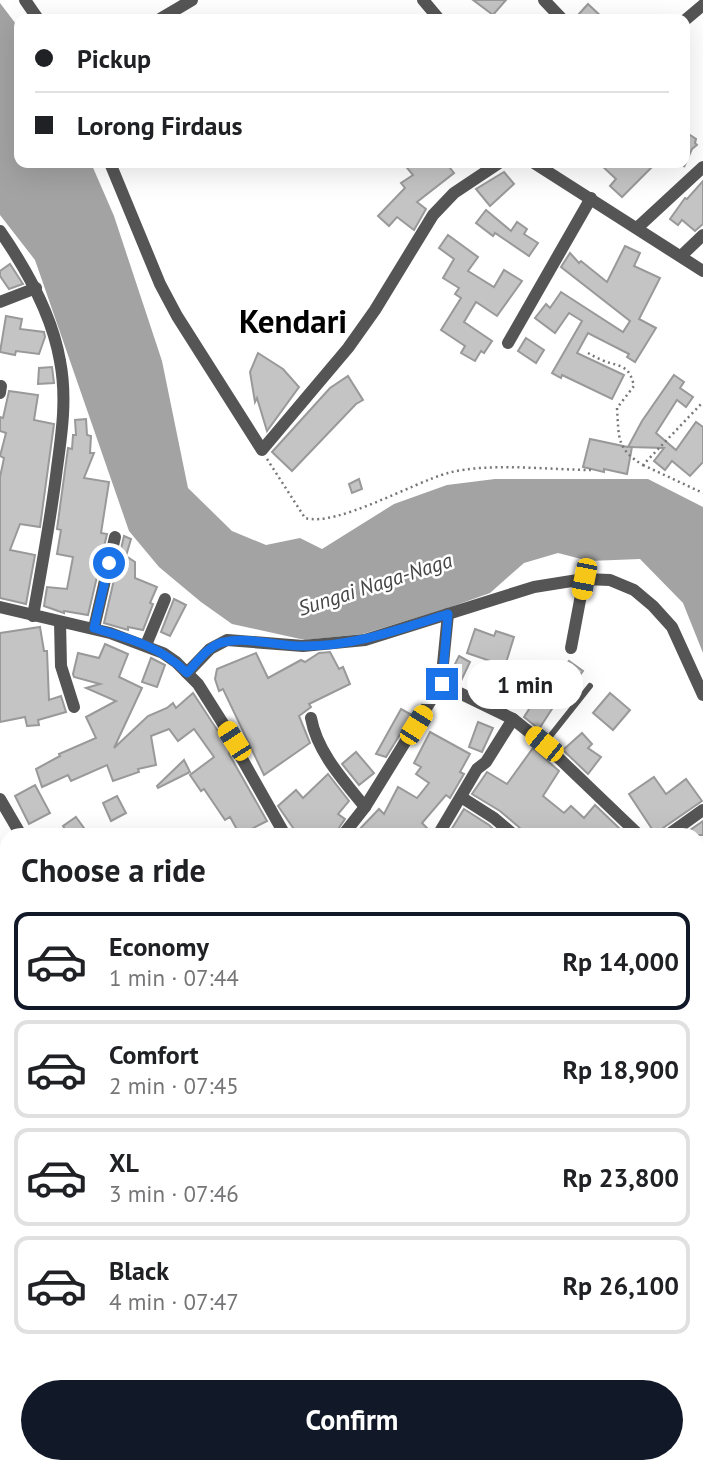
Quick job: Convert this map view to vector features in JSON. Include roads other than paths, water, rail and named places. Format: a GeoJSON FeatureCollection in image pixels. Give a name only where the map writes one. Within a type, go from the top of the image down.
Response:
{"type":"FeatureCollection","features":[{"type":"Feature","properties":{"kind":"street"},"geometry":{"type":"LineString","coordinates":[[168,14],[192,0]]}},
{"type":"Feature","properties":{"kind":"street"},"geometry":{"type":"LineString","coordinates":[[423,0],[435,14]]}},
{"type":"Feature","properties":{"kind":"street"},"geometry":{"type":"LineString","coordinates":[[544,0],[557,14]]}},
{"type":"Feature","properties":{"kind":"street"},"geometry":{"type":"LineString","coordinates":[[636,228],[703,167]]}},
{"type":"Feature","properties":{"kind":"street"},"geometry":{"type":"LineString","coordinates":[[112,168],[160,284],[177,316],[262,450],[348,348],[375,310],[433,215],[454,193],[492,168]]}},
{"type":"Feature","properties":{"kind":"street"},"geometry":{"type":"LineString","coordinates":[[542,168],[703,271]]}},
{"type":"Feature","properties":{"kind":"street"},"geometry":{"type":"LineString","coordinates":[[508,343],[591,198]]}},
{"type":"Feature","properties":{"kind":"street"},"geometry":{"type":"LineString","coordinates":[[0,231],[36,288],[61,362],[64,416],[54,498],[33,616]]}},
{"type":"Feature","properties":{"kind":"street"},"geometry":{"type":"LineString","coordinates":[[681,256],[703,235]]}},
{"type":"Feature","properties":{"kind":"street"},"geometry":{"type":"LineString","coordinates":[[0,302],[36,288]]}},
{"type":"Feature","properties":{"kind":"street"},"geometry":{"type":"LineString","coordinates":[[0,393],[1,386]]}},
{"type":"Feature","properties":{"kind":"street"},"geometry":{"type":"LineString","coordinates":[[94,628],[116,537]]}},
{"type":"Feature","properties":{"kind":"street"},"geometry":{"type":"LineString","coordinates":[[571,648],[584,579]]}},
{"type":"Feature","properties":{"kind":"street"},"geometry":{"type":"LineString","coordinates":[[187,673],[210,649],[227,640],[303,646],[341,644],[365,640],[534,587],[584,579],[610,580],[634,590],[672,627],[703,695]]}},
{"type":"Feature","properties":{"kind":"street"},"geometry":{"type":"LineString","coordinates":[[146,645],[165,599]]}},
{"type":"Feature","properties":{"kind":"street"},"geometry":{"type":"LineString","coordinates":[[0,607],[94,628],[146,645],[176,662],[198,684],[236,745],[281,828]]}},
{"type":"Feature","properties":{"kind":"street"},"geometry":{"type":"LineString","coordinates":[[348,828],[365,807],[442,684],[448,614]]}},
{"type":"Feature","properties":{"kind":"street"},"geometry":{"type":"LineString","coordinates":[[60,622],[61,666],[74,707]]}},
{"type":"Feature","properties":{"kind":"street"},"geometry":{"type":"LineString","coordinates":[[442,684],[513,719],[544,744],[632,828]]}},
{"type":"Feature","properties":{"kind":"street"},"geometry":{"type":"LineString","coordinates":[[311,718],[313,728],[333,766],[365,807]]}},
{"type":"Feature","properties":{"kind":"street"},"geometry":{"type":"LineString","coordinates":[[442,828],[477,769],[486,762],[513,719]]}},
{"type":"Feature","properties":{"kind":"street"},"geometry":{"type":"LineString","coordinates":[[461,797],[506,828]]}},
{"type":"Feature","properties":{"kind":"street"},"geometry":{"type":"LineString","coordinates":[[0,799],[17,828]]}},
{"type":"Feature","properties":{"kind":"street"},"geometry":{"type":"LineString","coordinates":[[678,828],[703,810]]}},
{"type":"Feature","properties":{"kind":"lane"},"geometry":{"type":"LineString","coordinates":[[544,744],[590,686]]}},
{"type":"Feature","properties":{"kind":"water","name":"Sungai Naga-Naga"},"geometry":{"type":"Polygon","coordinates":[[[0,3],[14,21],[14,168],[93,168],[114,216],[162,361],[188,488],[232,531],[266,545],[300,538],[322,549],[394,504],[447,485],[495,479],[648,479],[703,507],[703,653],[683,603],[640,559],[589,561],[558,553],[524,563],[490,593],[363,634],[305,640],[232,624],[159,567],[129,531],[35,260],[0,215],[0,3]]]}},
{"type":"Feature","properties":{"kind":"district","name":"Kendari"},"geometry":{"type":"Point","coordinates":[293,320]}}]}
